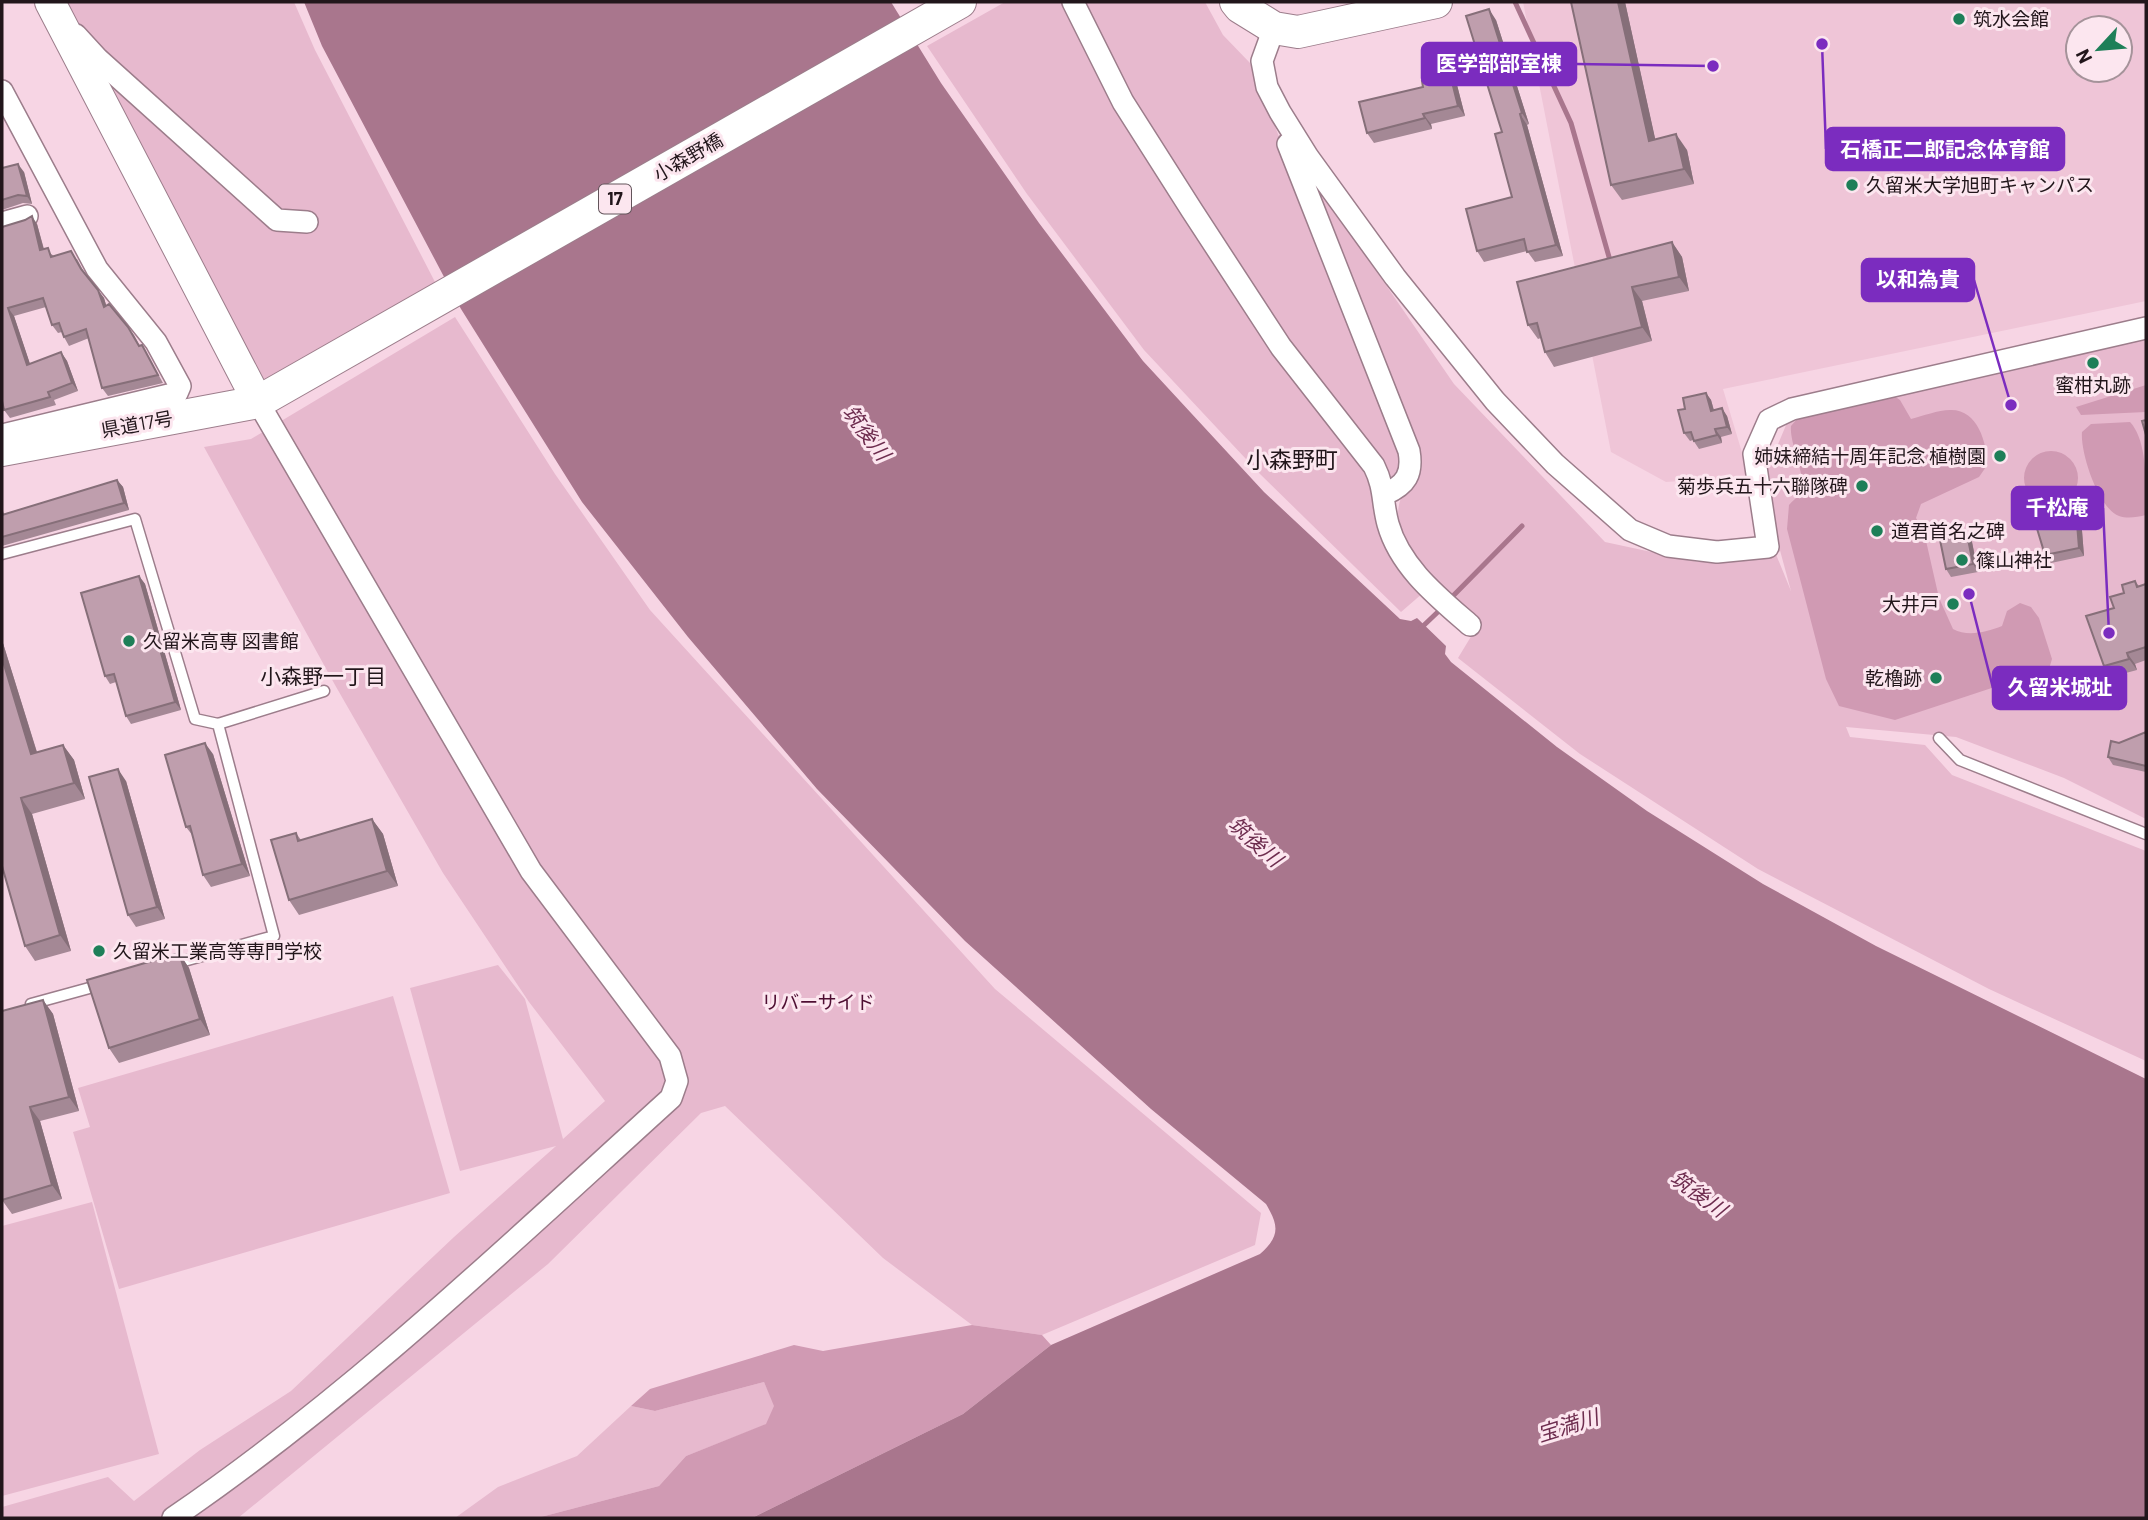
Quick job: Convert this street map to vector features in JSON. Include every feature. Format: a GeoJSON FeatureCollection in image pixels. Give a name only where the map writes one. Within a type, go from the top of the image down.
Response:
{"type":"FeatureCollection","features":[{"type":"Feature","properties":{"kind":"main road","name":"小森野橋"},"geometry":{"type":"LineString","coordinates":[[264,399],[960,2]]}},
{"type":"Feature","properties":{"kind":"main road"},"geometry":{"type":"LineString","coordinates":[[1236,2],[1274,27],[1297,32],[1436,2]]}},
{"type":"Feature","properties":{"kind":"main road","name":"県道17号"},"geometry":{"type":"LineString","coordinates":[[2,450],[264,399]]}},
{"type":"Feature","properties":{"kind":"street"},"geometry":{"type":"LineString","coordinates":[[1073,2],[1123,102],[1281,347],[1374,466],[1385,494],[1389,525],[1397,546],[1415,573],[1470,625]]}},
{"type":"Feature","properties":{"kind":"street"},"geometry":{"type":"LineString","coordinates":[[54,9],[264,399],[290,453],[531,871],[670,1056],[677,1081],[671,1098],[372,1368],[240,1472],[173,1518]]}},
{"type":"Feature","properties":{"kind":"street"},"geometry":{"type":"LineString","coordinates":[[54,9],[98,60],[277,220],[307,222]]}},
{"type":"Feature","properties":{"kind":"street"},"geometry":{"type":"LineString","coordinates":[[1274,27],[1262,61],[1267,87],[1308,157],[1395,277],[1494,401],[1555,464],[1630,530],[1668,546],[1717,552],[1768,547],[1754,454],[1769,420],[1792,409],[2146,328]]}},
{"type":"Feature","properties":{"kind":"street"},"geometry":{"type":"LineString","coordinates":[[2,92],[8,116],[97,269],[156,342],[180,386],[177,393],[2,435]]}},
{"type":"Feature","properties":{"kind":"street"},"geometry":{"type":"LineString","coordinates":[[1280,111],[1283,131],[1409,452],[1412,467],[1406,481],[1385,494]]}},
{"type":"Feature","properties":{"kind":"street"},"geometry":{"type":"LineString","coordinates":[[2,223],[27,216]]}},
{"type":"Feature","properties":{"kind":"lane"},"geometry":{"type":"LineString","coordinates":[[2,554],[135,519],[195,719],[218,724],[324,691]]}},
{"type":"Feature","properties":{"kind":"lane"},"geometry":{"type":"LineString","coordinates":[[157,969],[274,936],[218,724]]}},
{"type":"Feature","properties":{"kind":"lane"},"geometry":{"type":"LineString","coordinates":[[1940,737],[1960,760],[2146,834]]}},
{"type":"Feature","properties":{"kind":"lane"},"geometry":{"type":"LineString","coordinates":[[15,1009],[118,980]]}},
{"type":"Feature","properties":{"kind":"shaded area","name":"久留米大学旭町キャンパス"},"geometry":{"type":"Polygon","coordinates":[[[1523,2],[2146,2],[2146,301],[1723,389],[1749,476],[1666,482],[1611,452],[1523,2]]]}},
{"type":"Feature","properties":{"kind":"shaded area"},"geometry":{"type":"Polygon","coordinates":[[[2146,385],[2146,412],[2081,415],[2076,407],[2146,385]]]}},
{"type":"Feature","properties":{"kind":"shaded area"},"geometry":{"type":"Polygon","coordinates":[[[1894,396],[1900,400],[1911,419],[1945,410],[1960,411],[1979,428],[1985,446],[1988,464],[1979,477],[1921,504],[1916,518],[1924,532],[1939,598],[1953,629],[1971,633],[2002,626],[2007,611],[2020,603],[2031,607],[2039,618],[2052,659],[2049,669],[1895,720],[1839,706],[1826,679],[1787,529],[1789,505],[1801,493],[1802,487],[1791,426],[1797,419],[1894,396]]]}},
{"type":"Feature","properties":{"kind":"shaded area"},"geometry":{"type":"Polygon","coordinates":[[[2130,422],[2136,430],[2143,452],[2146,515],[2129,518],[2111,511],[2104,502],[2087,465],[2082,432],[2091,424],[2130,422]]]}},
{"type":"Feature","properties":{"kind":"shaded area"},"geometry":{"type":"Polygon","coordinates":[[[2051,451],[2070,459],[2078,478],[2070,497],[2051,505],[2032,497],[2024,478],[2032,459],[2051,451]]]}},
{"type":"Feature","properties":{"kind":"shaded area"},"geometry":{"type":"Polygon","coordinates":[[[972,1325],[1042,1335],[1051,1345],[963,1414],[752,1518],[537,1518],[659,1486],[686,1456],[766,1424],[774,1406],[764,1382],[655,1411],[631,1406],[650,1389],[794,1345],[823,1351],[972,1325]]]}},
{"type":"Feature","properties":{"kind":"green space"},"geometry":{"type":"Polygon","coordinates":[[[58,2],[294,2],[315,50],[435,282],[260,383],[58,2]]]}},
{"type":"Feature","properties":{"kind":"green space"},"geometry":{"type":"Polygon","coordinates":[[[1005,2],[1068,2],[1370,475],[1377,519],[1392,560],[1423,593],[1401,612],[1260,474],[1144,350],[1027,194],[927,46],[1005,2]]]}},
{"type":"Feature","properties":{"kind":"green space"},"geometry":{"type":"Polygon","coordinates":[[[1082,2],[1205,2],[1223,35],[1250,63],[1402,449],[1401,473],[1388,484],[1285,341],[1127,96],[1082,2]]]}},
{"type":"Feature","properties":{"kind":"green space"},"geometry":{"type":"Polygon","coordinates":[[[1313,179],[1454,384],[1605,542],[1698,562],[1775,552],[1791,591],[1771,517],[1765,475],[1789,418],[2146,334],[2146,819],[2064,778],[1956,737],[1846,727],[1850,737],[1925,745],[1952,775],[2146,851],[2146,1061],[1989,989],[1758,869],[1580,754],[1458,658],[1478,625],[1437,587],[1403,540],[1398,522],[1400,500],[1422,468],[1313,179]]]}},
{"type":"Feature","properties":{"kind":"green space","name":"リバーサイド"},"geometry":{"type":"Polygon","coordinates":[[[455,317],[555,474],[650,610],[995,989],[1261,1213],[1255,1245],[1042,1335],[972,1325],[883,1258],[725,1106],[701,1113],[548,1264],[238,1518],[2,1518],[2,1507],[108,1477],[134,1501],[200,1450],[291,1391],[454,1237],[556,1146],[460,1171],[410,988],[498,965],[525,999],[563,1139],[605,1101],[529,1002],[443,873],[335,685],[204,447],[251,439],[455,317]]]}},
{"type":"Feature","properties":{"kind":"green space"},"geometry":{"type":"Polygon","coordinates":[[[393,996],[450,1193],[119,1289],[73,1132],[90,1127],[78,1088],[393,996]]]}},
{"type":"Feature","properties":{"kind":"green space"},"geometry":{"type":"Polygon","coordinates":[[[92,1202],[159,1454],[2,1496],[2,1226],[92,1202]]]}},
{"type":"Feature","properties":{"kind":"green space"},"geometry":{"type":"Polygon","coordinates":[[[764,1382],[775,1406],[767,1424],[686,1456],[659,1486],[537,1518],[455,1518],[498,1487],[577,1456],[631,1406],[655,1411],[764,1382]]]}},
{"type":"Feature","properties":{"kind":"water"},"geometry":{"type":"Polygon","coordinates":[[[304,2],[891,2],[941,83],[1039,223],[1143,361],[1264,492],[1400,619],[1411,621],[1417,618],[1446,646],[1445,654],[1451,662],[1557,747],[1647,811],[1763,884],[1876,946],[2146,1079],[2146,1518],[752,1518],[963,1414],[1051,1345],[1260,1254],[1271,1242],[1275,1225],[1266,1204],[1151,1109],[965,941],[817,789],[688,637],[582,502],[461,309],[322,46],[304,2]]]}},
{"type":"Feature","properties":{"kind":"building"},"geometry":{"type":"Polygon","coordinates":[[[1571,2],[1618,2],[1649,141],[1676,134],[1684,169],[1611,185],[1571,2]]]}},
{"type":"Feature","properties":{"kind":"building"},"geometry":{"type":"Polygon","coordinates":[[[1489,9],[1522,113],[1520,114],[1556,245],[1527,252],[1524,239],[1477,251],[1466,209],[1512,197],[1495,134],[1502,132],[1466,16],[1489,9]]]}},
{"type":"Feature","properties":{"kind":"building"},"geometry":{"type":"Polygon","coordinates":[[[1450,74],[1458,106],[1423,114],[1425,118],[1367,133],[1359,102],[1423,87],[1422,81],[1450,74]]]}},
{"type":"Feature","properties":{"kind":"building"},"geometry":{"type":"Polygon","coordinates":[[[18,164],[27,196],[18,195],[2,200],[2,168],[18,164]]]}},
{"type":"Feature","properties":{"kind":"building"},"geometry":{"type":"Polygon","coordinates":[[[32,216],[40,250],[48,248],[51,257],[71,251],[98,290],[104,307],[109,304],[128,327],[139,346],[142,345],[158,375],[102,388],[86,329],[64,337],[59,323],[52,325],[43,298],[8,308],[27,365],[61,352],[72,383],[48,392],[50,397],[4,410],[2,227],[32,216]]]}},
{"type":"Feature","properties":{"kind":"building"},"geometry":{"type":"Polygon","coordinates":[[[1672,242],[1679,277],[1632,287],[1642,327],[1545,352],[1537,323],[1528,325],[1517,282],[1672,242]]]}},
{"type":"Feature","properties":{"kind":"building"},"geometry":{"type":"Polygon","coordinates":[[[1706,393],[1711,411],[1722,408],[1727,427],[1715,429],[1717,435],[1694,441],[1691,432],[1684,433],[1678,410],[1685,409],[1683,398],[1706,393]]]}},
{"type":"Feature","properties":{"kind":"building"},"geometry":{"type":"Polygon","coordinates":[[[117,480],[124,503],[2,537],[2,515],[117,480]]]}},
{"type":"Feature","properties":{"kind":"building"},"geometry":{"type":"Polygon","coordinates":[[[2076,511],[2079,548],[2045,555],[2035,522],[2076,511]]]}},
{"type":"Feature","properties":{"kind":"building","name":"篠山神社"},"geometry":{"type":"Polygon","coordinates":[[[1967,534],[1973,564],[1946,569],[1940,540],[1967,534]]]}},
{"type":"Feature","properties":{"kind":"building","name":"久留米高専 図書館"},"geometry":{"type":"Polygon","coordinates":[[[139,576],[175,702],[126,716],[114,674],[105,676],[81,593],[139,576]]]}},
{"type":"Feature","properties":{"kind":"building"},"geometry":{"type":"Polygon","coordinates":[[[2135,581],[2137,587],[2146,584],[2146,647],[2127,653],[2129,659],[2104,666],[2086,616],[2114,608],[2110,597],[2124,593],[2122,585],[2135,581]]]}},
{"type":"Feature","properties":{"kind":"building"},"geometry":{"type":"Polygon","coordinates":[[[2,658],[31,754],[63,745],[74,783],[21,798],[60,935],[25,946],[2,866],[2,658]]]}},
{"type":"Feature","properties":{"kind":"building"},"geometry":{"type":"Polygon","coordinates":[[[2146,732],[2146,766],[2108,757],[2111,741],[2119,743],[2146,732]]]}},
{"type":"Feature","properties":{"kind":"building"},"geometry":{"type":"Polygon","coordinates":[[[205,743],[242,864],[203,875],[190,826],[186,827],[165,755],[205,743]]]}},
{"type":"Feature","properties":{"kind":"building"},"geometry":{"type":"Polygon","coordinates":[[[118,769],[157,907],[128,915],[89,777],[118,769]]]}},
{"type":"Feature","properties":{"kind":"building"},"geometry":{"type":"Polygon","coordinates":[[[372,819],[387,871],[289,900],[271,840],[296,833],[298,841],[372,819]]]}},
{"type":"Feature","properties":{"kind":"building"},"geometry":{"type":"Polygon","coordinates":[[[179,953],[200,1019],[109,1048],[87,980],[179,953]]]}},
{"type":"Feature","properties":{"kind":"building"},"geometry":{"type":"Polygon","coordinates":[[[43,1000],[69,1097],[30,1107],[52,1185],[2,1200],[2,1011],[43,1000]]]}},
{"type":"Feature","properties":{"kind":"waterway"},"geometry":{"type":"LineString","coordinates":[[1515,2],[1571,123],[1611,264]]}},
{"type":"Feature","properties":{"kind":"waterway"},"geometry":{"type":"LineString","coordinates":[[1448,601],[1522,526]]}},
{"type":"Feature","properties":{"kind":"waterway"},"geometry":{"type":"LineString","coordinates":[[1421,628],[1442,608]]}},
{"type":"Feature","properties":{"kind":"place","name":"筑水会館"},"geometry":{"type":"Point","coordinates":[1959,19]}},
{"type":"Feature","properties":{"kind":"place","name":"石橋正二郎記念体育館"},"geometry":{"type":"Point","coordinates":[1822,44]}},
{"type":"Feature","properties":{"kind":"place","name":"医学部部室棟"},"geometry":{"type":"Point","coordinates":[1713,66]}},
{"type":"Feature","properties":{"kind":"place","name":"久留米大学旭町キャンパス"},"geometry":{"type":"Point","coordinates":[1852,185]}},
{"type":"Feature","properties":{"kind":"place","name":"蜜柑丸跡"},"geometry":{"type":"Point","coordinates":[2093,363]}},
{"type":"Feature","properties":{"kind":"place","name":"以和為貴"},"geometry":{"type":"Point","coordinates":[2011,405]}},
{"type":"Feature","properties":{"kind":"place","name":"姉妹締結十周年記念 植樹園"},"geometry":{"type":"Point","coordinates":[2000,456]}},
{"type":"Feature","properties":{"kind":"place","name":"菊歩兵五十六聯隊碑"},"geometry":{"type":"Point","coordinates":[1862,486]}},
{"type":"Feature","properties":{"kind":"place","name":"道君首名之碑"},"geometry":{"type":"Point","coordinates":[1877,531]}},
{"type":"Feature","properties":{"kind":"place","name":"篠山神社"},"geometry":{"type":"Point","coordinates":[1962,560]}},
{"type":"Feature","properties":{"kind":"place","name":"久留米城址"},"geometry":{"type":"Point","coordinates":[1969,594]}},
{"type":"Feature","properties":{"kind":"place","name":"大井戸"},"geometry":{"type":"Point","coordinates":[1953,604]}},
{"type":"Feature","properties":{"kind":"place","name":"千松庵"},"geometry":{"type":"Point","coordinates":[2109,633]}},
{"type":"Feature","properties":{"kind":"place","name":"久留米高専 図書館"},"geometry":{"type":"Point","coordinates":[129,641]}},
{"type":"Feature","properties":{"kind":"place","name":"乾櫓跡"},"geometry":{"type":"Point","coordinates":[1936,678]}},
{"type":"Feature","properties":{"kind":"place","name":"久留米工業高等専門学校"},"geometry":{"type":"Point","coordinates":[99,951]}},
{"type":"Feature","properties":{"kind":"district","name":"小森野町"},"geometry":{"type":"Point","coordinates":[1292,460]}},
{"type":"Feature","properties":{"kind":"district","name":"小森野一丁目"},"geometry":{"type":"Point","coordinates":[323,677]}},
{"type":"Feature","properties":{"kind":"water label","name":"筑後川"},"geometry":{"type":"Point","coordinates":[866,433]}},
{"type":"Feature","properties":{"kind":"water label","name":"筑後川"},"geometry":{"type":"Point","coordinates":[1255,842]}},
{"type":"Feature","properties":{"kind":"water label","name":"筑後川"},"geometry":{"type":"Point","coordinates":[1698,1194]}},
{"type":"Feature","properties":{"kind":"water label","name":"宝満川"},"geometry":{"type":"Point","coordinates":[1568,1426]}}]}
